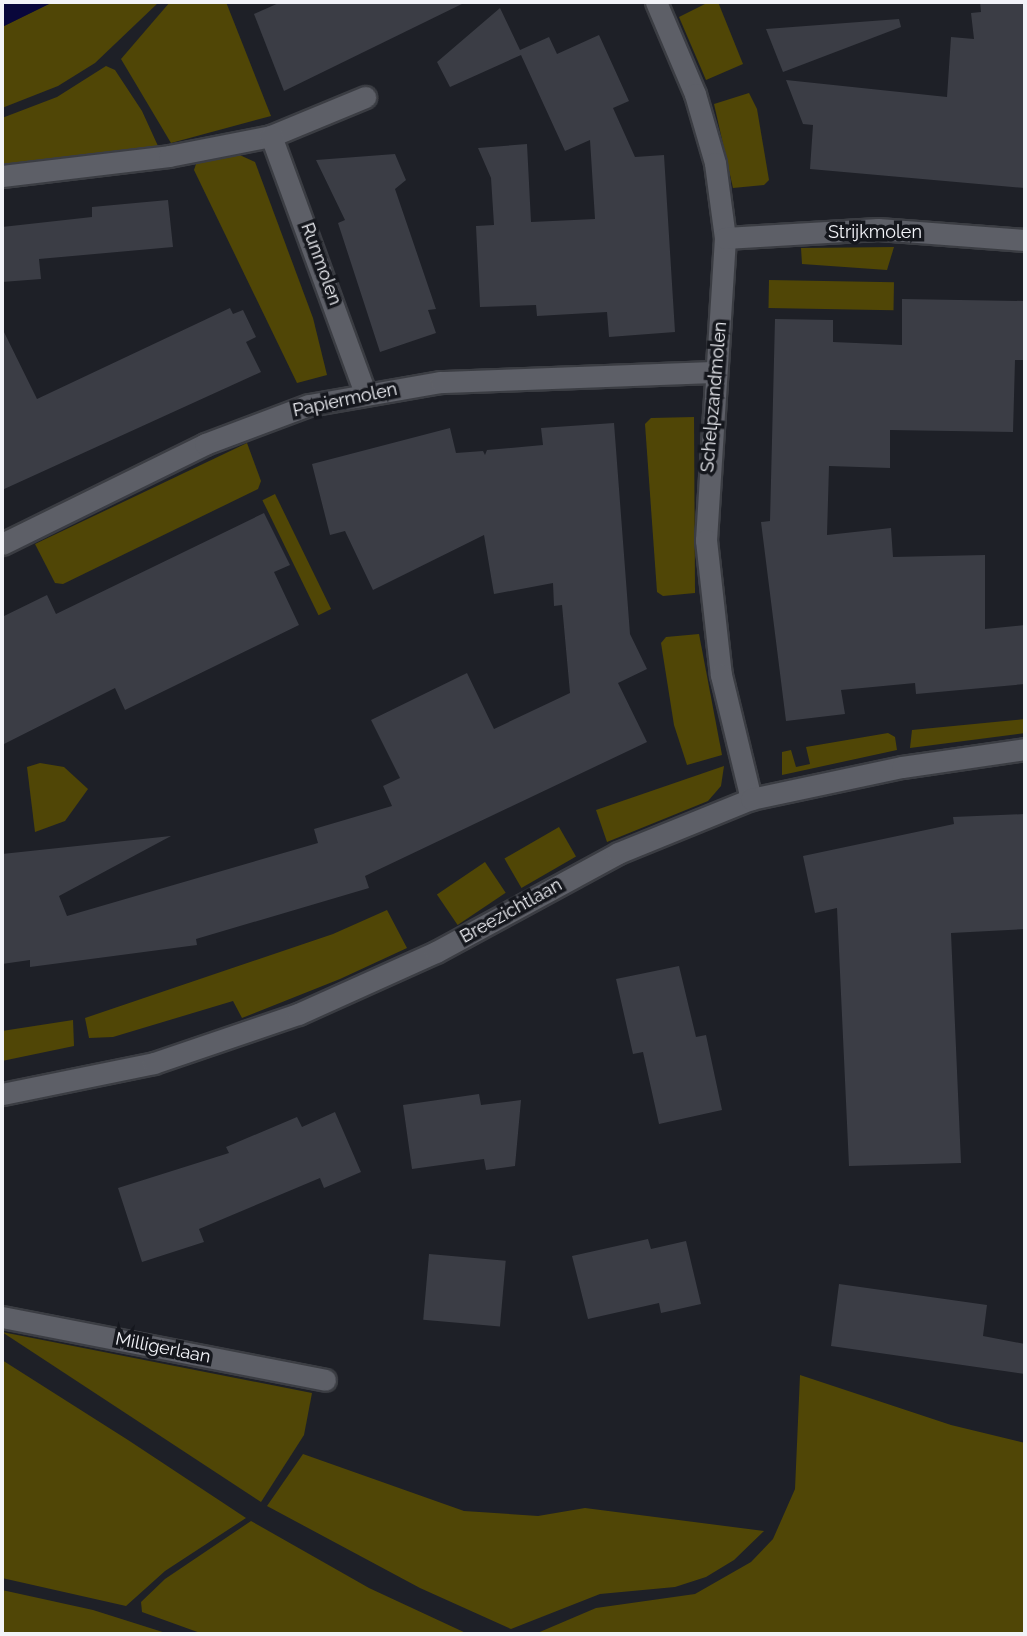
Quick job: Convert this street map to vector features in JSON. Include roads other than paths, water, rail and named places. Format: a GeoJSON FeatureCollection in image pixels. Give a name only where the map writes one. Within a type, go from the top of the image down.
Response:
{"type":"FeatureCollection","features":[{"type":"Feature","properties":{"kind":"street","name":"Schelpzandmolen"},"geometry":{"type":"LineString","coordinates":[[656,2],[695,94],[715,163],[725,238],[706,540],[721,675],[751,799]]}},
{"type":"Feature","properties":{"kind":"street"},"geometry":{"type":"LineString","coordinates":[[2,176],[169,156],[271,136],[365,97]]}},
{"type":"Feature","properties":{"kind":"street","name":"Runmolen"},"geometry":{"type":"LineString","coordinates":[[271,136],[365,393]]}},
{"type":"Feature","properties":{"kind":"street","name":"Strijkmolen"},"geometry":{"type":"LineString","coordinates":[[725,238],[878,229],[1025,240]]}},
{"type":"Feature","properties":{"kind":"street","name":"Papiermolen"},"geometry":{"type":"LineString","coordinates":[[2,544],[205,444],[309,405],[365,393],[521,376],[716,372]]}},
{"type":"Feature","properties":{"kind":"street","name":"Breezichtlaan"},"geometry":{"type":"LineString","coordinates":[[2,1094],[154,1063],[298,1014],[436,952],[618,853],[751,799],[902,767],[1025,750]]}},
{"type":"Feature","properties":{"kind":"street","name":"Milligerlaan"},"geometry":{"type":"LineString","coordinates":[[2,1317],[325,1380]]}}]}
